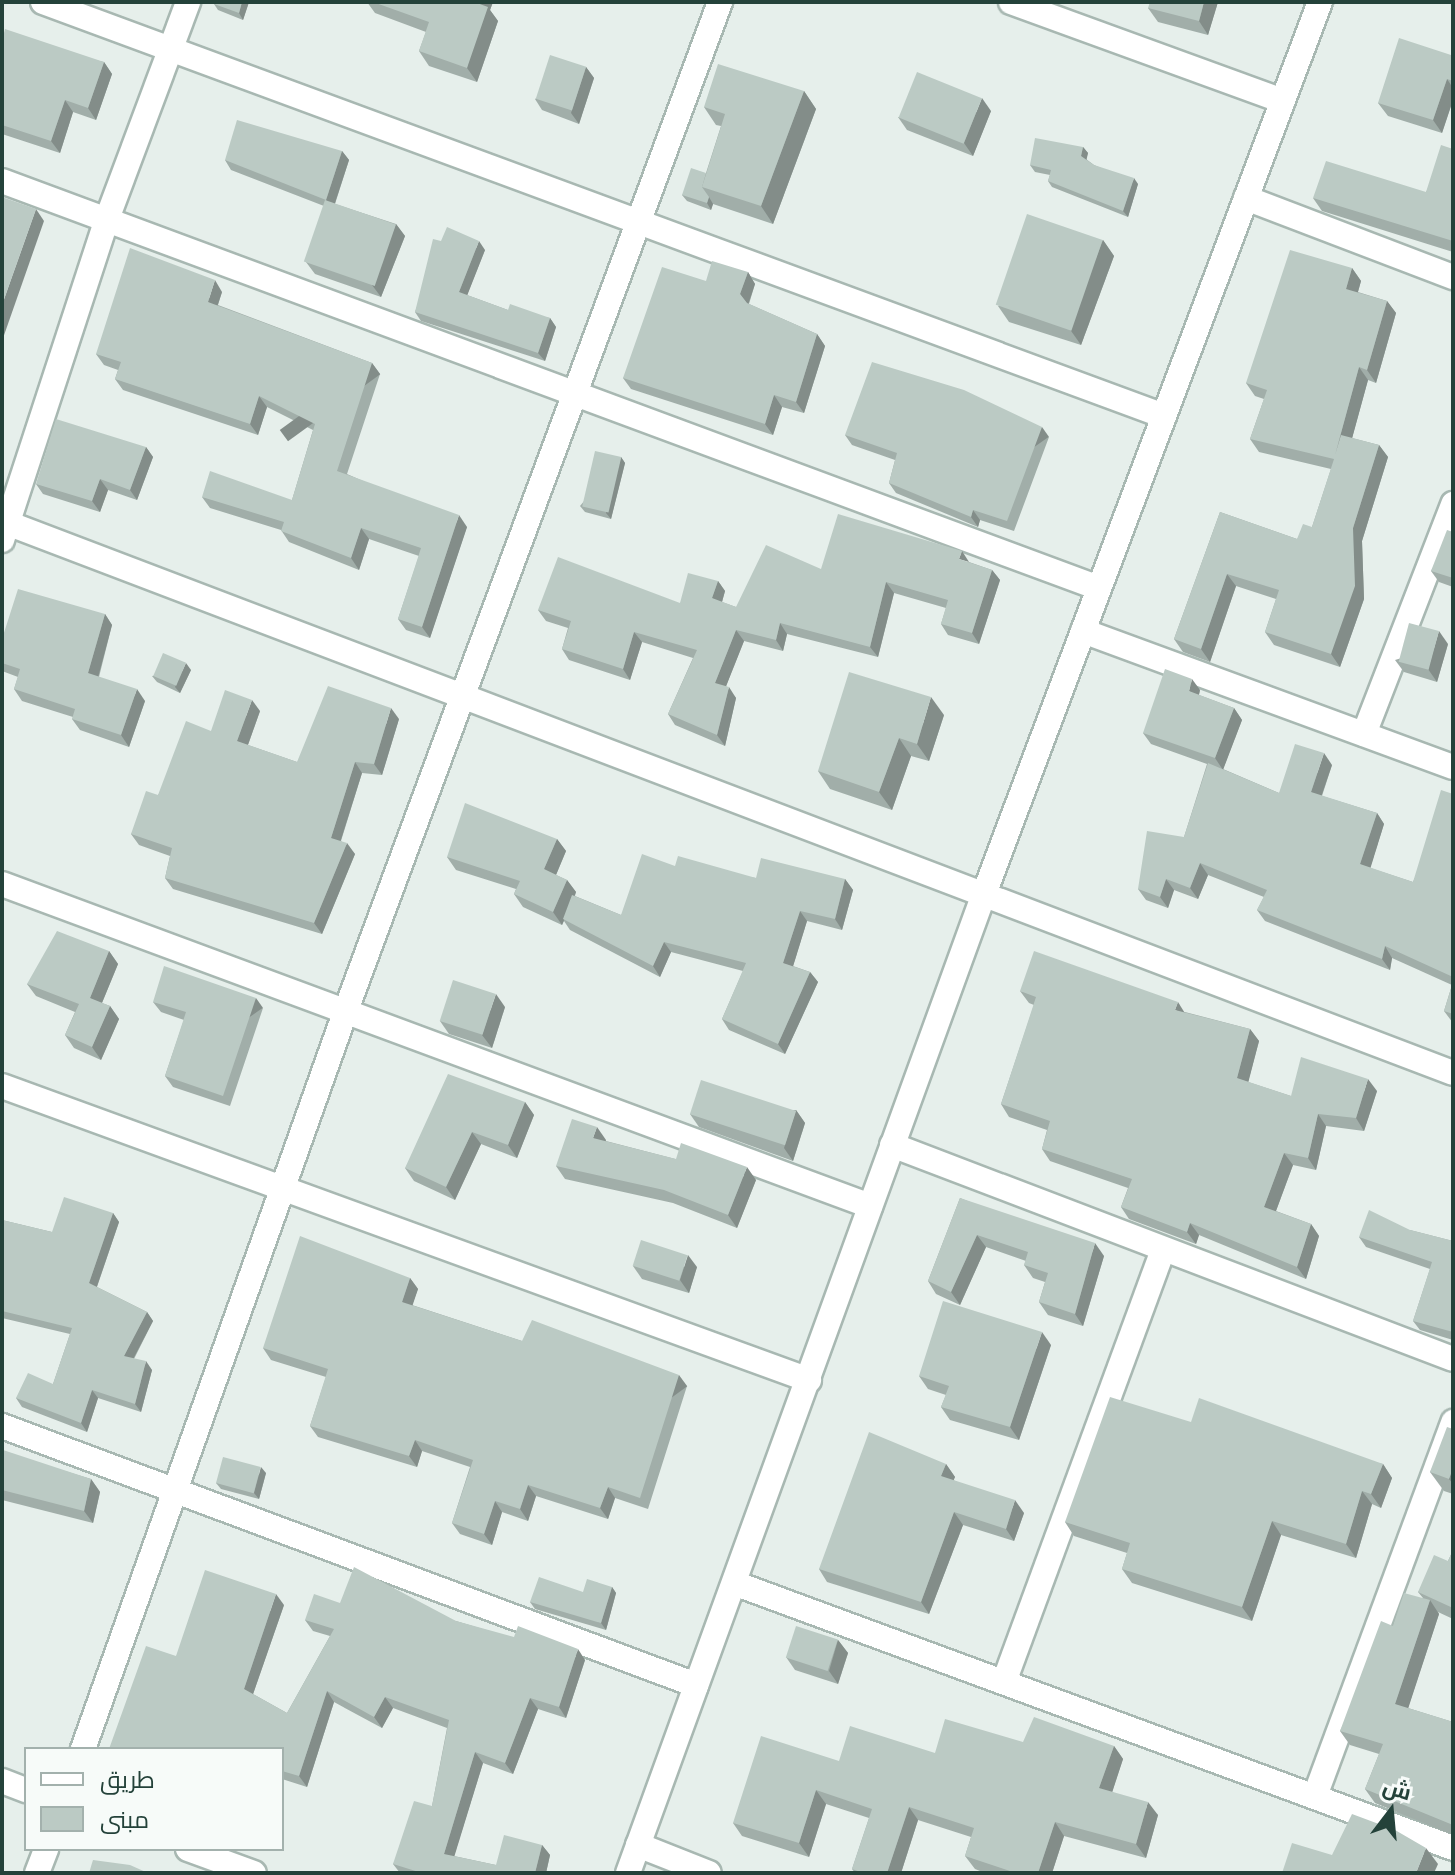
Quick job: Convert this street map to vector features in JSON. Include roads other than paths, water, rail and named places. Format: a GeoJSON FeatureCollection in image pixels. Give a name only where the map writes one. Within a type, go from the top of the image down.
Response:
{"type":"FeatureCollection","features":[{"type":"Feature","properties":{"kind":"street"},"geometry":{"type":"LineString","coordinates":[[43,2],[1164,416]]}},
{"type":"Feature","properties":{"kind":"street"},"geometry":{"type":"LineString","coordinates":[[188,2],[107,219],[4,528],[984,894],[1453,1073]]}},
{"type":"Feature","properties":{"kind":"street"},"geometry":{"type":"LineString","coordinates":[[84,1747],[346,1010],[464,700],[720,2]]}},
{"type":"Feature","properties":{"kind":"street"},"geometry":{"type":"LineString","coordinates":[[1011,2],[1283,101]]}},
{"type":"Feature","properties":{"kind":"street"},"geometry":{"type":"LineString","coordinates":[[628,1873],[984,894],[1320,2]]}},
{"type":"Feature","properties":{"kind":"street"},"geometry":{"type":"LineString","coordinates":[[2,181],[1099,588]]}},
{"type":"Feature","properties":{"kind":"street"},"geometry":{"type":"LineString","coordinates":[[1246,198],[1453,277]]}},
{"type":"Feature","properties":{"kind":"street"},"geometry":{"type":"LineString","coordinates":[[1364,734],[1453,504]]}},
{"type":"Feature","properties":{"kind":"street"},"geometry":{"type":"LineString","coordinates":[[1083,631],[1453,767]]}},
{"type":"Feature","properties":{"kind":"street"},"geometry":{"type":"LineString","coordinates":[[2,884],[870,1206]]}},
{"type":"Feature","properties":{"kind":"street"},"geometry":{"type":"LineString","coordinates":[[2,1086],[283,1193],[809,1380]]}},
{"type":"Feature","properties":{"kind":"street"},"geometry":{"type":"LineString","coordinates":[[892,1145],[1453,1359]]}},
{"type":"Feature","properties":{"kind":"street"},"geometry":{"type":"LineString","coordinates":[[1004,1682],[1163,1249]]}},
{"type":"Feature","properties":{"kind":"street"},"geometry":{"type":"LineString","coordinates":[[1315,1796],[1453,1422]]}},
{"type":"Feature","properties":{"kind":"street"},"geometry":{"type":"LineString","coordinates":[[2,1426],[696,1685]]}},
{"type":"Feature","properties":{"kind":"street"},"geometry":{"type":"LineString","coordinates":[[734,1583],[1453,1848]]}},
{"type":"Feature","properties":{"kind":"street"},"geometry":{"type":"LineString","coordinates":[[2,1781],[24,1789]]}},
{"type":"Feature","properties":{"kind":"street"},"geometry":{"type":"LineString","coordinates":[[638,1845],[709,1873]]}},
{"type":"Feature","properties":{"kind":"street"},"geometry":{"type":"LineString","coordinates":[[37,1873],[45,1851]]}},
{"type":"Feature","properties":{"kind":"street"},"geometry":{"type":"LineString","coordinates":[[194,1851],[254,1873]]}}]}
